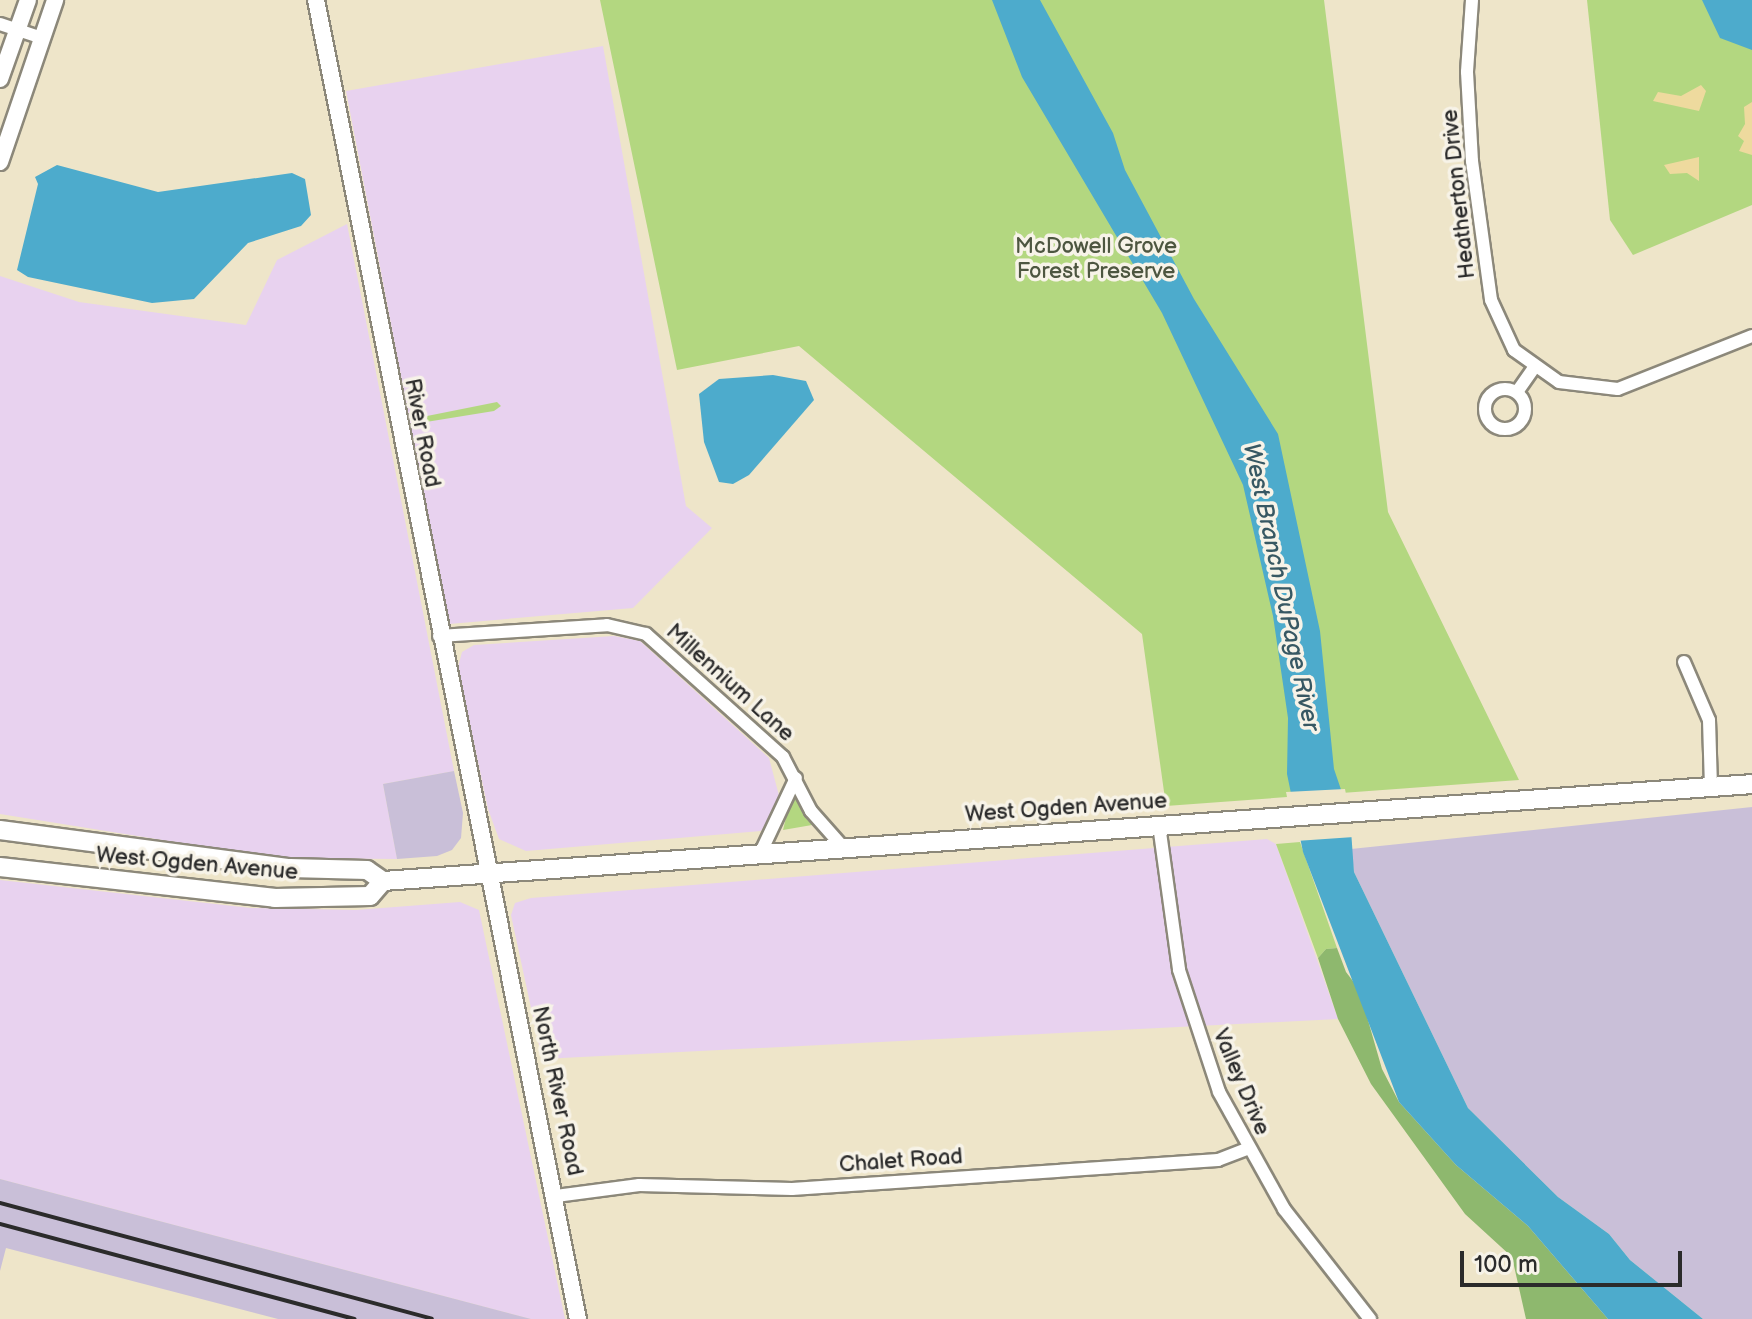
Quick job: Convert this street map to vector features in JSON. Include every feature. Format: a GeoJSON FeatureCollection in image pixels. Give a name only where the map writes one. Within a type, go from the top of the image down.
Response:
{"type":"FeatureCollection","features":[{"type":"Feature","properties":{"kind":"main road","name":"West Ogden Avenue"},"geometry":{"type":"LineString","coordinates":[[0,830],[290,868],[367,870],[383,881],[1752,784]]}},
{"type":"Feature","properties":{"kind":"main road","name":"West Ogden Avenue"},"geometry":{"type":"LineString","coordinates":[[0,867],[275,898],[370,896],[383,881]]}},
{"type":"Feature","properties":{"kind":"street"},"geometry":{"type":"LineString","coordinates":[[0,79],[28,0]]}},
{"type":"Feature","properties":{"kind":"street"},"geometry":{"type":"LineString","coordinates":[[0,162],[55,0]]}},
{"type":"Feature","properties":{"kind":"street","name":"River Road"},"geometry":{"type":"LineString","coordinates":[[316,0],[439,636],[489,872]]}},
{"type":"Feature","properties":{"kind":"street","name":"Heatherton Drive"},"geometry":{"type":"LineString","coordinates":[[1472,0],[1467,72],[1472,161],[1491,300],[1514,350],[1534,368]]}},
{"type":"Feature","properties":{"kind":"street"},"geometry":{"type":"LineString","coordinates":[[0,24],[42,38]]}},
{"type":"Feature","properties":{"kind":"street"},"geometry":{"type":"LineString","coordinates":[[1517,392],[1534,368],[1574,386],[1618,389],[1752,336]]}},
{"type":"Feature","properties":{"kind":"street","name":"Millennium Lane"},"geometry":{"type":"LineString","coordinates":[[439,636],[607,625],[635,629],[761,735],[796,778],[811,811],[843,847]]}},
{"type":"Feature","properties":{"kind":"street"},"geometry":{"type":"LineString","coordinates":[[1684,662],[1709,720],[1711,787]]}},
{"type":"Feature","properties":{"kind":"street"},"geometry":{"type":"LineString","coordinates":[[760,854],[796,778]]}},
{"type":"Feature","properties":{"kind":"street","name":"Valley Drive"},"geometry":{"type":"LineString","coordinates":[[1159,825],[1170,924],[1190,1013],[1219,1092],[1247,1149],[1298,1230],[1370,1319]]}},
{"type":"Feature","properties":{"kind":"street","name":"North River Road"},"geometry":{"type":"LineString","coordinates":[[489,872],[556,1196],[578,1319]]}},
{"type":"Feature","properties":{"kind":"street","name":"Chalet Road"},"geometry":{"type":"LineString","coordinates":[[556,1196],[639,1185],[792,1189],[1202,1161],[1247,1149]]}},
{"type":"Feature","properties":{"kind":"shaded area"},"geometry":{"type":"Polygon","coordinates":[[[603,46],[686,506],[712,528],[633,608],[449,624],[346,91],[603,46]]]}},
{"type":"Feature","properties":{"kind":"shaded area"},"geometry":{"type":"Polygon","coordinates":[[[347,224],[454,771],[383,784],[397,859],[274,858],[0,814],[0,276],[79,302],[246,325],[277,260],[347,224]]]}},
{"type":"Feature","properties":{"kind":"shaded area"},"geometry":{"type":"Polygon","coordinates":[[[614,636],[640,641],[769,758],[781,803],[761,831],[526,851],[499,839],[488,809],[458,667],[462,652],[474,645],[614,636]]]}},
{"type":"Feature","properties":{"kind":"shaded area"},"geometry":{"type":"Polygon","coordinates":[[[454,771],[463,813],[461,838],[452,850],[437,856],[397,859],[383,784],[454,771]]]}},
{"type":"Feature","properties":{"kind":"shaded area"},"geometry":{"type":"Polygon","coordinates":[[[1752,807],[1752,1319],[1703,1319],[1630,1260],[1609,1234],[1558,1197],[1468,1108],[1354,872],[1351,849],[1752,807]]]}},
{"type":"Feature","properties":{"kind":"shaded area"},"geometry":{"type":"Polygon","coordinates":[[[1267,839],[1276,844],[1338,1019],[542,1059],[511,915],[515,903],[531,898],[1267,839]]]}},
{"type":"Feature","properties":{"kind":"shaded area"},"geometry":{"type":"Polygon","coordinates":[[[0,880],[251,908],[356,910],[460,902],[479,910],[565,1319],[531,1319],[0,1179],[0,880]]]}},
{"type":"Feature","properties":{"kind":"shaded area"},"geometry":{"type":"Polygon","coordinates":[[[0,1179],[531,1319],[278,1319],[6,1248],[0,1271],[0,1179]]]}},
{"type":"Feature","properties":{"kind":"green space","name":"McDowell Grove Forest Preserve"},"geometry":{"type":"Polygon","coordinates":[[[600,0],[1324,0],[1388,512],[1519,780],[1166,806],[1142,634],[799,346],[677,370],[600,0]]]}},
{"type":"Feature","properties":{"kind":"green space"},"geometry":{"type":"Polygon","coordinates":[[[1587,0],[1752,0],[1752,205],[1633,255],[1610,220],[1587,0]]]}},
{"type":"Feature","properties":{"kind":"green space"},"geometry":{"type":"Polygon","coordinates":[[[497,402],[501,406],[494,411],[426,422],[427,416],[497,402]]]}},
{"type":"Feature","properties":{"kind":"green space"},"geometry":{"type":"Polygon","coordinates":[[[797,789],[812,825],[783,830],[791,797],[797,789]]]}},
{"type":"Feature","properties":{"kind":"green space"},"geometry":{"type":"Polygon","coordinates":[[[1300,842],[1337,948],[1326,949],[1318,958],[1276,844],[1300,842]]]}},
{"type":"Feature","properties":{"kind":"green space"},"geometry":{"type":"Polygon","coordinates":[[[1337,948],[1346,972],[1359,989],[1382,1069],[1399,1102],[1456,1165],[1528,1226],[1608,1319],[1526,1319],[1512,1257],[1465,1214],[1371,1084],[1338,1019],[1318,958],[1326,949],[1337,948]]]}},
{"type":"Feature","properties":{"kind":"sand"},"geometry":{"type":"Polygon","coordinates":[[[1701,85],[1706,91],[1699,111],[1653,101],[1658,92],[1681,96],[1701,85]]]}},
{"type":"Feature","properties":{"kind":"sand"},"geometry":{"type":"Polygon","coordinates":[[[1752,102],[1752,155],[1739,151],[1744,141],[1738,136],[1745,124],[1744,107],[1752,102]]]}},
{"type":"Feature","properties":{"kind":"sand"},"geometry":{"type":"Polygon","coordinates":[[[1699,157],[1699,181],[1687,173],[1670,174],[1664,165],[1699,157]]]}},
{"type":"Feature","properties":{"kind":"water","name":"West Branch DuPage River"},"geometry":{"type":"Polygon","coordinates":[[[992,0],[1040,0],[1113,133],[1125,170],[1194,299],[1278,434],[1320,631],[1334,769],[1350,816],[1354,872],[1468,1108],[1558,1197],[1609,1234],[1630,1260],[1703,1319],[1608,1319],[1528,1226],[1456,1165],[1399,1102],[1303,852],[1287,774],[1288,718],[1273,616],[1243,485],[1162,313],[1022,77],[992,0]]]}},
{"type":"Feature","properties":{"kind":"water"},"geometry":{"type":"Polygon","coordinates":[[[1702,0],[1752,0],[1752,50],[1720,38],[1702,0]]]}},
{"type":"Feature","properties":{"kind":"water"},"geometry":{"type":"Polygon","coordinates":[[[57,165],[158,192],[292,173],[305,179],[311,215],[301,226],[248,243],[194,299],[152,303],[28,277],[17,270],[38,184],[35,177],[57,165]]]}},
{"type":"Feature","properties":{"kind":"water"},"geometry":{"type":"Polygon","coordinates":[[[773,375],[806,381],[814,400],[749,475],[733,484],[719,482],[704,442],[699,394],[719,379],[773,375]]]}},
{"type":"Feature","properties":{"kind":"pier"},"geometry":{"type":"Polygon","coordinates":[[[1345,789],[1354,837],[1296,841],[1286,792],[1345,789]]]}},
{"type":"Feature","properties":{"kind":"railway"},"geometry":{"type":"LineString","coordinates":[[0,1203],[432,1319]]}},
{"type":"Feature","properties":{"kind":"railway"},"geometry":{"type":"LineString","coordinates":[[0,1224],[354,1319]]}}]}
